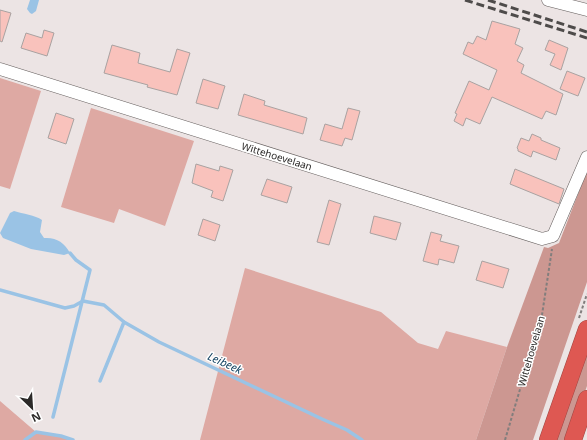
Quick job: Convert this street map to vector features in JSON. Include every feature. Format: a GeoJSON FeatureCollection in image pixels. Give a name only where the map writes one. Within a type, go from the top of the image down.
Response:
{"type":"FeatureCollection","features":[{"type":"Feature","properties":{"kind":"highway"},"geometry":{"type":"LineString","coordinates":[[548,440],[587,329]]}},
{"type":"Feature","properties":{"kind":"highway"},"geometry":{"type":"LineString","coordinates":[[573,440],[587,399]]}},
{"type":"Feature","properties":{"kind":"street"},"geometry":{"type":"LineString","coordinates":[[548,0],[587,10]]}},
{"type":"Feature","properties":{"kind":"street","name":"Wittehoevelaan"},"geometry":{"type":"LineString","coordinates":[[0,69],[528,235],[542,239],[553,236]]}},
{"type":"Feature","properties":{"kind":"street"},"geometry":{"type":"LineString","coordinates":[[553,236],[587,157]]}},
{"type":"Feature","properties":{"kind":"path","name":"Wittehoevelaan"},"geometry":{"type":"LineString","coordinates":[[505,440],[542,315],[553,236]]}},
{"type":"Feature","properties":{"kind":"shaded area"},"geometry":{"type":"Polygon","coordinates":[[[0,78],[41,91],[10,189],[0,186],[0,78]]]}},
{"type":"Feature","properties":{"kind":"shaded area"},"geometry":{"type":"Polygon","coordinates":[[[91,108],[194,141],[165,226],[119,209],[114,223],[61,207],[91,108]]]}},
{"type":"Feature","properties":{"kind":"shaded area"},"geometry":{"type":"Polygon","coordinates":[[[587,171],[587,282],[533,440],[476,440],[507,347],[544,247],[548,248],[559,243],[587,171]]]}},
{"type":"Feature","properties":{"kind":"shaded area"},"geometry":{"type":"Polygon","coordinates":[[[245,268],[381,312],[418,343],[438,349],[446,331],[507,347],[476,440],[200,440],[245,268]]]}},
{"type":"Feature","properties":{"kind":"shaded area"},"geometry":{"type":"Polygon","coordinates":[[[587,349],[587,386],[568,440],[556,440],[587,349]]]}},
{"type":"Feature","properties":{"kind":"shaded area"},"geometry":{"type":"Polygon","coordinates":[[[0,401],[36,432],[61,436],[73,440],[0,440],[0,401]]]}},
{"type":"Feature","properties":{"kind":"water"},"geometry":{"type":"Polygon","coordinates":[[[30,0],[39,0],[36,11],[32,14],[27,9],[30,0]]]}},
{"type":"Feature","properties":{"kind":"water"},"geometry":{"type":"Polygon","coordinates":[[[14,211],[42,220],[40,232],[44,238],[56,239],[65,246],[70,253],[64,255],[31,249],[3,238],[0,233],[10,213],[14,211]]]}},
{"type":"Feature","properties":{"kind":"building"},"geometry":{"type":"Polygon","coordinates":[[[0,10],[11,13],[2,42],[0,41],[0,10]]]}},
{"type":"Feature","properties":{"kind":"building"},"geometry":{"type":"Polygon","coordinates":[[[492,21],[520,29],[515,44],[523,48],[517,61],[524,65],[521,73],[563,94],[556,115],[546,111],[542,119],[492,97],[480,124],[466,118],[463,126],[454,121],[457,114],[455,113],[469,81],[489,90],[497,70],[463,54],[468,42],[473,44],[477,36],[486,40],[492,21]]]}},
{"type":"Feature","properties":{"kind":"building"},"geometry":{"type":"Polygon","coordinates":[[[44,30],[54,33],[47,56],[21,48],[26,33],[42,38],[44,30]]]}},
{"type":"Feature","properties":{"kind":"building"},"geometry":{"type":"Polygon","coordinates":[[[549,40],[568,48],[561,70],[550,65],[555,54],[545,50],[549,40]]]}},
{"type":"Feature","properties":{"kind":"building"},"geometry":{"type":"Polygon","coordinates":[[[112,45],[140,53],[138,63],[170,72],[177,49],[190,53],[177,95],[147,87],[148,85],[104,73],[112,45]]]}},
{"type":"Feature","properties":{"kind":"building"},"geometry":{"type":"Polygon","coordinates":[[[567,71],[585,78],[578,96],[560,89],[567,71]]]}},
{"type":"Feature","properties":{"kind":"building"},"geometry":{"type":"Polygon","coordinates":[[[203,79],[225,86],[218,109],[196,103],[203,79]]]}},
{"type":"Feature","properties":{"kind":"building"},"geometry":{"type":"Polygon","coordinates":[[[244,94],[265,101],[264,105],[307,118],[303,134],[238,115],[244,94]]]}},
{"type":"Feature","properties":{"kind":"building"},"geometry":{"type":"Polygon","coordinates":[[[348,108],[360,111],[352,140],[345,138],[342,146],[320,140],[325,124],[342,129],[348,108]]]}},
{"type":"Feature","properties":{"kind":"building"},"geometry":{"type":"Polygon","coordinates":[[[56,113],[74,119],[66,144],[48,138],[56,113]]]}},
{"type":"Feature","properties":{"kind":"building"},"geometry":{"type":"Polygon","coordinates":[[[532,134],[541,138],[541,140],[560,148],[556,160],[533,151],[531,157],[518,151],[517,148],[521,138],[529,141],[532,134]]]}},
{"type":"Feature","properties":{"kind":"building"},"geometry":{"type":"Polygon","coordinates":[[[196,164],[219,171],[220,166],[233,170],[223,201],[211,197],[213,191],[192,183],[196,164]]]}},
{"type":"Feature","properties":{"kind":"building"},"geometry":{"type":"Polygon","coordinates":[[[515,169],[564,189],[559,204],[510,184],[515,169]]]}},
{"type":"Feature","properties":{"kind":"building"},"geometry":{"type":"Polygon","coordinates":[[[267,179],[292,187],[287,203],[261,195],[267,179]]]}},
{"type":"Feature","properties":{"kind":"building"},"geometry":{"type":"Polygon","coordinates":[[[329,200],[341,204],[329,245],[317,242],[329,200]]]}},
{"type":"Feature","properties":{"kind":"building"},"geometry":{"type":"Polygon","coordinates":[[[374,216],[401,223],[396,240],[370,233],[374,216]]]}},
{"type":"Feature","properties":{"kind":"building"},"geometry":{"type":"Polygon","coordinates":[[[203,219],[220,225],[215,241],[198,235],[203,219]]]}},
{"type":"Feature","properties":{"kind":"building"},"geometry":{"type":"Polygon","coordinates":[[[431,232],[442,235],[440,241],[459,246],[454,263],[439,259],[438,265],[423,261],[431,232]]]}},
{"type":"Feature","properties":{"kind":"building"},"geometry":{"type":"Polygon","coordinates":[[[482,261],[509,269],[503,288],[476,280],[482,261]]]}},
{"type":"Feature","properties":{"kind":"waterway"},"geometry":{"type":"LineString","coordinates":[[53,417],[90,270],[76,260],[70,253]]}},
{"type":"Feature","properties":{"kind":"waterway"},"geometry":{"type":"LineString","coordinates":[[0,290],[65,308],[74,306],[83,301]]}},
{"type":"Feature","properties":{"kind":"waterway","name":"Leibeek"},"geometry":{"type":"LineString","coordinates":[[83,301],[104,305],[124,322],[159,342],[347,430],[362,440]]}},
{"type":"Feature","properties":{"kind":"waterway"},"geometry":{"type":"LineString","coordinates":[[100,381],[124,322]]}},
{"type":"Feature","properties":{"kind":"waterway"},"geometry":{"type":"LineString","coordinates":[[25,440],[36,432],[61,436],[73,440]]}},
{"type":"Feature","properties":{"kind":"railway"},"geometry":{"type":"LineString","coordinates":[[465,0],[587,38]]}},
{"type":"Feature","properties":{"kind":"railway"},"geometry":{"type":"LineString","coordinates":[[488,0],[587,32]]}}]}
